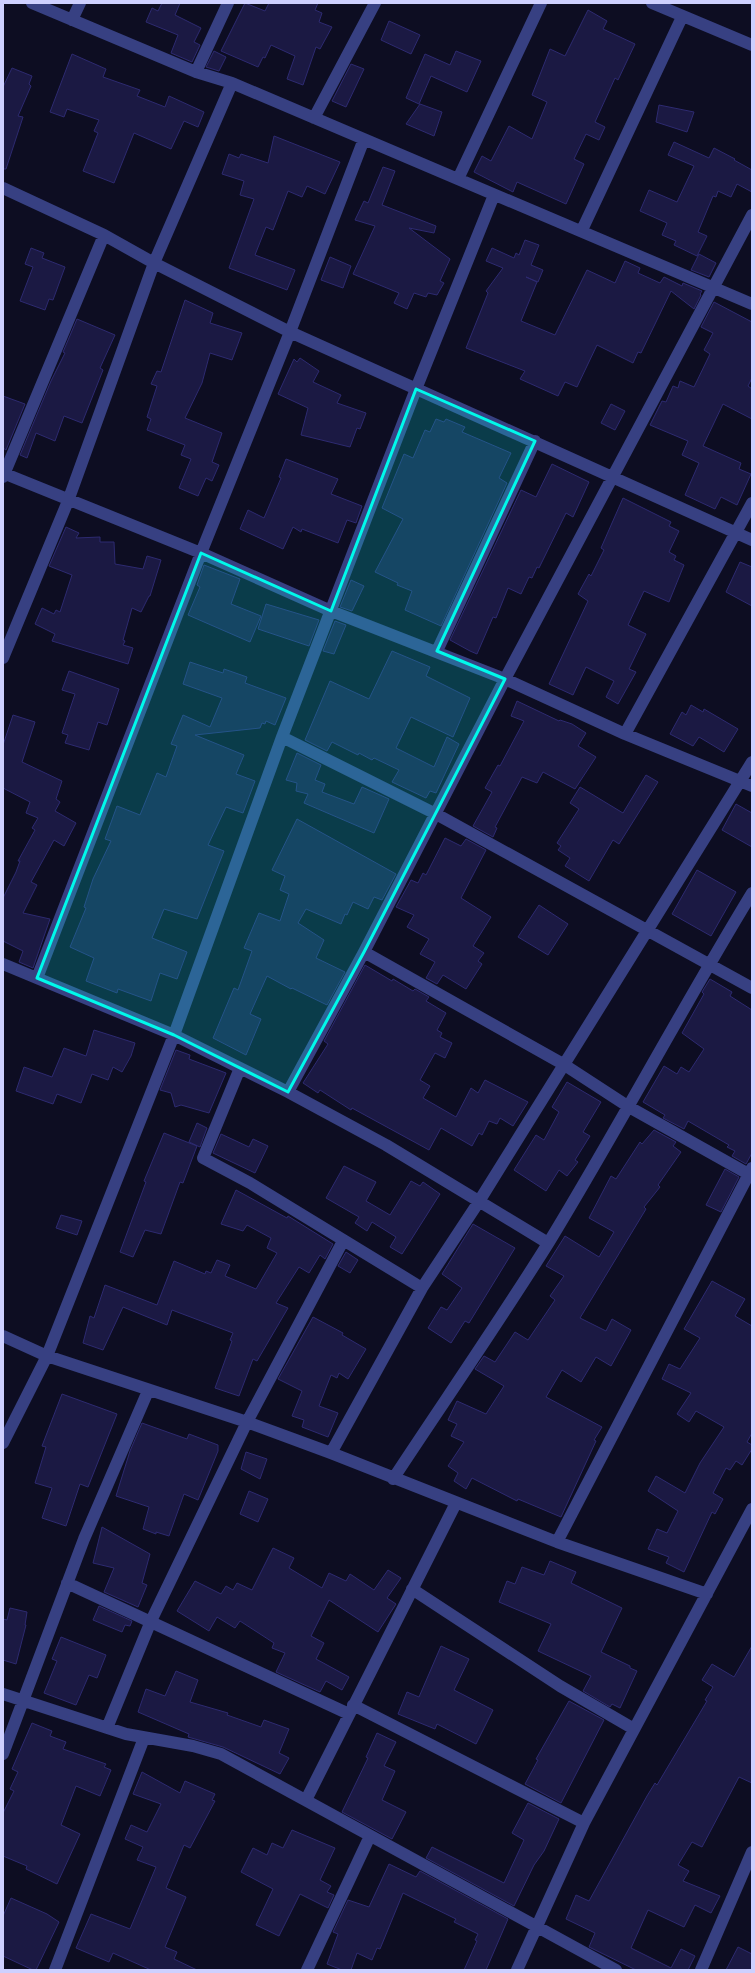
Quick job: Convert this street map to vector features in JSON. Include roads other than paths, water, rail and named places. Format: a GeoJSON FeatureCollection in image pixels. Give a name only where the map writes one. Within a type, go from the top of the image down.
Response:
{"type":"FeatureCollection","features":[{"type":"Feature","properties":{"kind":"street"},"geometry":{"type":"LineString","coordinates":[[32,3],[196,72],[232,83],[494,195],[582,230],[752,304]]}},
{"type":"Feature","properties":{"kind":"street"},"geometry":{"type":"LineString","coordinates":[[72,20],[80,3]]}},
{"type":"Feature","properties":{"kind":"street"},"geometry":{"type":"LineString","coordinates":[[196,72],[228,3]]}},
{"type":"Feature","properties":{"kind":"street"},"geometry":{"type":"LineString","coordinates":[[314,118],[375,3]]}},
{"type":"Feature","properties":{"kind":"street"},"geometry":{"type":"LineString","coordinates":[[458,179],[541,3]]}},
{"type":"Feature","properties":{"kind":"street"},"geometry":{"type":"LineString","coordinates":[[652,3],[682,17],[752,45]]}},
{"type":"Feature","properties":{"kind":"street"},"geometry":{"type":"LineString","coordinates":[[582,230],[682,17]]}},
{"type":"Feature","properties":{"kind":"street"},"geometry":{"type":"LineString","coordinates":[[3,658],[68,501],[154,263],[232,83]]}},
{"type":"Feature","properties":{"kind":"street"},"geometry":{"type":"LineString","coordinates":[[37,978],[201,553],[290,332],[364,139]]}},
{"type":"Feature","properties":{"kind":"street"},"geometry":{"type":"LineString","coordinates":[[3,188],[104,236],[290,332],[613,476],[752,540]]}},
{"type":"Feature","properties":{"kind":"street"},"geometry":{"type":"LineString","coordinates":[[3,1443],[47,1356],[174,1035],[282,737],[416,389],[494,195]]}},
{"type":"Feature","properties":{"kind":"street"},"geometry":{"type":"LineString","coordinates":[[288,1092],[364,952],[505,679],[715,288],[752,215]]}},
{"type":"Feature","properties":{"kind":"street"},"geometry":{"type":"LineString","coordinates":[[104,236],[4,475],[201,553],[331,611],[437,651],[505,679],[625,734],[752,786]]}},
{"type":"Feature","properties":{"kind":"street"},"geometry":{"type":"LineString","coordinates":[[437,651],[535,442]]}},
{"type":"Feature","properties":{"kind":"street"},"geometry":{"type":"LineString","coordinates":[[625,734],[752,503]]}},
{"type":"Feature","properties":{"kind":"street"},"geometry":{"type":"LineString","coordinates":[[282,737],[436,814],[752,988]]}},
{"type":"Feature","properties":{"kind":"street"},"geometry":{"type":"LineString","coordinates":[[331,1453],[422,1288],[478,1203],[646,930],[752,762]]}},
{"type":"Feature","properties":{"kind":"street"},"geometry":{"type":"LineString","coordinates":[[393,1479],[548,1243],[629,1107],[709,964],[752,893]]}},
{"type":"Feature","properties":{"kind":"street"},"geometry":{"type":"LineString","coordinates":[[364,952],[563,1064],[629,1107],[751,1173],[557,1542]]}},
{"type":"Feature","properties":{"kind":"street"},"geometry":{"type":"LineString","coordinates":[[3,964],[174,1035],[288,1092],[386,1145],[478,1203],[548,1243]]}},
{"type":"Feature","properties":{"kind":"street"},"geometry":{"type":"LineString","coordinates":[[240,1068],[203,1158],[250,1183],[422,1288]]}},
{"type":"Feature","properties":{"kind":"street"},"geometry":{"type":"LineString","coordinates":[[107,1728],[151,1621],[247,1422],[343,1241]]}},
{"type":"Feature","properties":{"kind":"street"},"geometry":{"type":"LineString","coordinates":[[3,1336],[47,1356],[148,1391],[247,1422],[331,1453],[393,1479],[557,1542],[707,1594]]}},
{"type":"Feature","properties":{"kind":"street"},"geometry":{"type":"LineString","coordinates":[[3,1754],[24,1702],[67,1583],[148,1391]]}},
{"type":"Feature","properties":{"kind":"street"},"geometry":{"type":"LineString","coordinates":[[306,1800],[456,1503]]}},
{"type":"Feature","properties":{"kind":"street"},"geometry":{"type":"LineString","coordinates":[[517,1970],[584,1823],[752,1509]]}},
{"type":"Feature","properties":{"kind":"street"},"geometry":{"type":"LineString","coordinates":[[67,1583],[351,1710],[584,1823]]}},
{"type":"Feature","properties":{"kind":"street"},"geometry":{"type":"LineString","coordinates":[[412,1589],[560,1686],[634,1728]]}},
{"type":"Feature","properties":{"kind":"street"},"geometry":{"type":"LineString","coordinates":[[3,1694],[107,1728],[144,1738],[193,1746],[221,1754],[616,1970]]}},
{"type":"Feature","properties":{"kind":"street"},"geometry":{"type":"LineString","coordinates":[[54,1970],[144,1738]]}},
{"type":"Feature","properties":{"kind":"street"},"geometry":{"type":"LineString","coordinates":[[307,1970],[370,1836]]}},
{"type":"Feature","properties":{"kind":"street"},"geometry":{"type":"LineString","coordinates":[[701,1970],[752,1852]]}}]}
